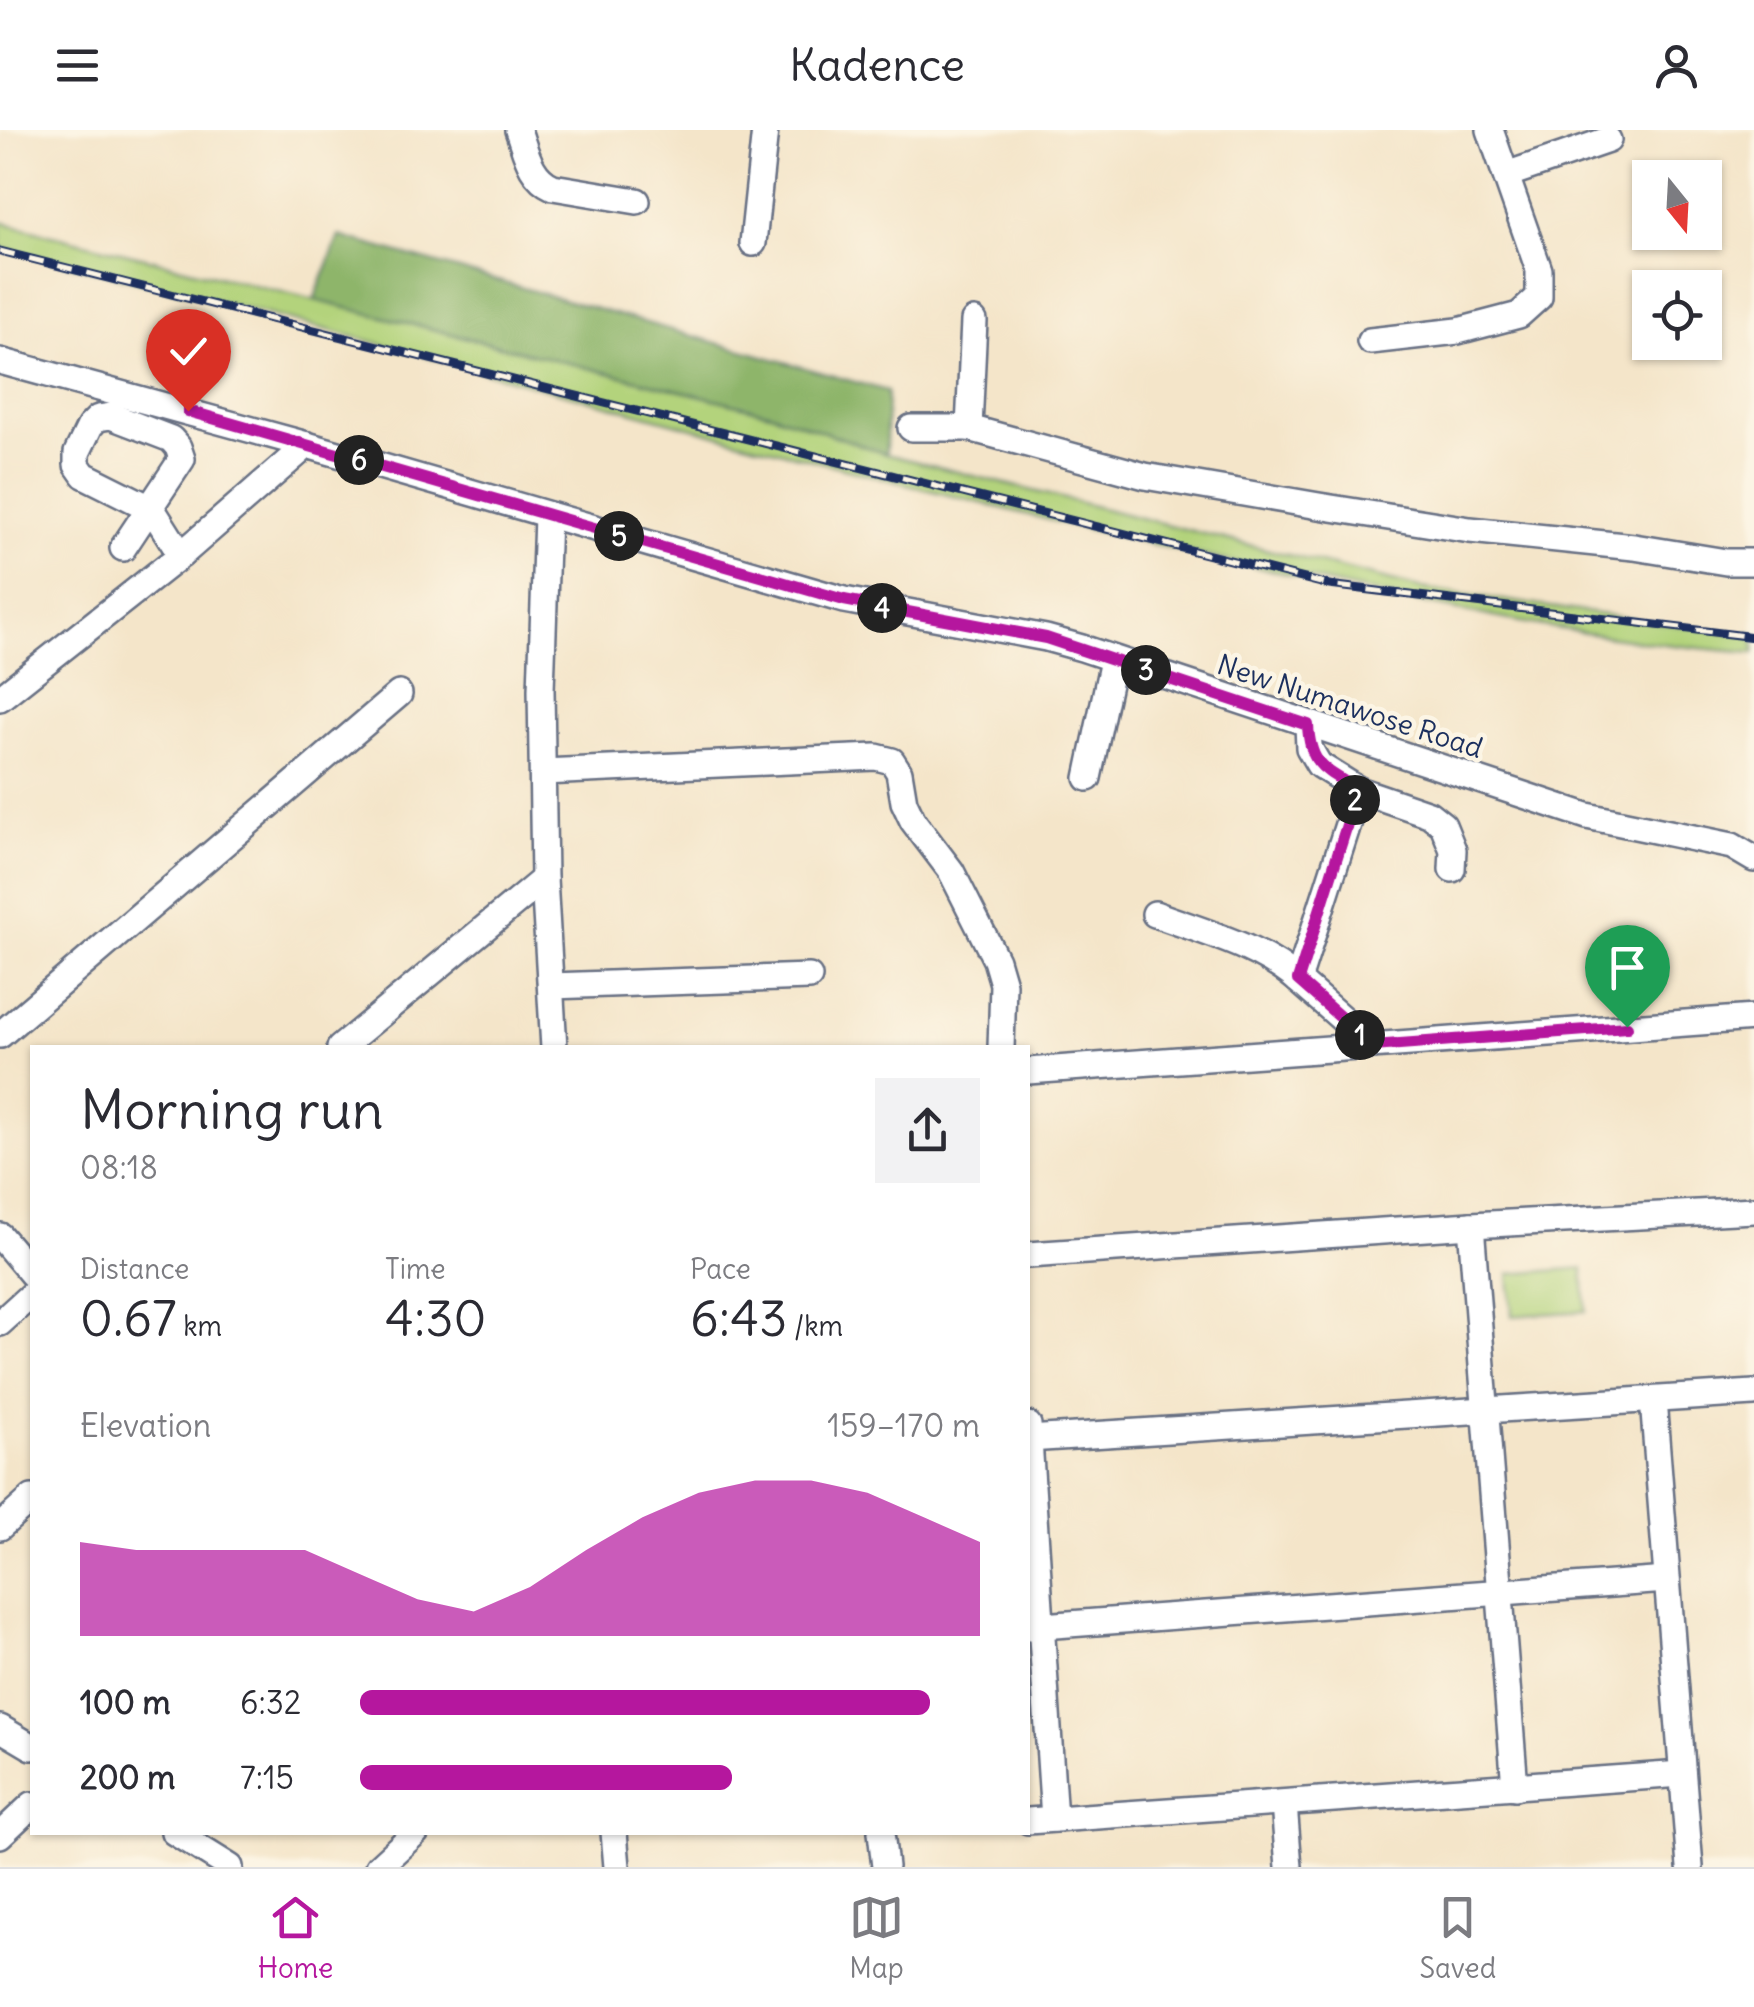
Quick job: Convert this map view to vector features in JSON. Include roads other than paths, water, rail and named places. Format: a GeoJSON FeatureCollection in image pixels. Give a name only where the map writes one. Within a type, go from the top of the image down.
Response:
{"type":"FeatureCollection","features":[{"type":"Feature","properties":{"kind":"street"},"geometry":{"type":"LineString","coordinates":[[518,130],[541,182],[637,200]]}},
{"type":"Feature","properties":{"kind":"street"},"geometry":{"type":"LineString","coordinates":[[753,243],[764,130]]}},
{"type":"Feature","properties":{"kind":"street"},"geometry":{"type":"LineString","coordinates":[[1370,341],[1458,331],[1519,315],[1538,297],[1539,270],[1490,130]]}},
{"type":"Feature","properties":{"kind":"street"},"geometry":{"type":"LineString","coordinates":[[1506,175],[1608,140]]}},
{"type":"Feature","properties":{"kind":"street"},"geometry":{"type":"LineString","coordinates":[[969,428],[974,321]]}},
{"type":"Feature","properties":{"kind":"street","name":"New Numawose Road"},"geometry":{"type":"LineString","coordinates":[[0,360],[844,600],[1046,638],[1586,816],[1732,846],[1754,858]]}},
{"type":"Feature","properties":{"kind":"street"},"geometry":{"type":"LineString","coordinates":[[172,440],[188,411]]}},
{"type":"Feature","properties":{"kind":"street"},"geometry":{"type":"LineString","coordinates":[[123,548],[152,509],[182,460],[172,440],[110,416],[98,418],[90,426],[77,453],[77,465],[84,475],[152,509],[181,554]]}},
{"type":"Feature","properties":{"kind":"street"},"geometry":{"type":"LineString","coordinates":[[911,428],[969,428],[1145,476],[1470,530],[1726,562],[1754,562]]}},
{"type":"Feature","properties":{"kind":"street"},"geometry":{"type":"LineString","coordinates":[[0,698],[181,554],[307,445]]}},
{"type":"Feature","properties":{"kind":"street"},"geometry":{"type":"LineString","coordinates":[[548,516],[541,690],[544,878],[554,1045]]}},
{"type":"Feature","properties":{"kind":"street"},"geometry":{"type":"LineString","coordinates":[[1088,778],[1113,660]]}},
{"type":"Feature","properties":{"kind":"street"},"geometry":{"type":"LineString","coordinates":[[0,1035],[398,694]]}},
{"type":"Feature","properties":{"kind":"street"},"geometry":{"type":"LineString","coordinates":[[1308,725],[1313,758],[1319,765],[1358,790],[1429,814],[1443,825],[1453,850],[1452,869]]}},
{"type":"Feature","properties":{"kind":"street"},"geometry":{"type":"LineString","coordinates":[[543,772],[876,757],[892,761],[913,821],[951,871],[996,960],[1004,984],[1001,1045]]}},
{"type":"Feature","properties":{"kind":"street"},"geometry":{"type":"LineString","coordinates":[[1298,980],[1358,790]]}},
{"type":"Feature","properties":{"kind":"street"},"geometry":{"type":"LineString","coordinates":[[344,1045],[544,878]]}},
{"type":"Feature","properties":{"kind":"street"},"geometry":{"type":"LineString","coordinates":[[1155,914],[1252,950],[1298,980],[1373,1046]]}},
{"type":"Feature","properties":{"kind":"street"},"geometry":{"type":"LineString","coordinates":[[551,986],[809,977]]}},
{"type":"Feature","properties":{"kind":"street"},"geometry":{"type":"LineString","coordinates":[[1030,1071],[1754,1018]]}},
{"type":"Feature","properties":{"kind":"street"},"geometry":{"type":"LineString","coordinates":[[1030,1255],[1754,1210]]}},
{"type":"Feature","properties":{"kind":"street"},"geometry":{"type":"LineString","coordinates":[[1471,1225],[1515,1787]]}},
{"type":"Feature","properties":{"kind":"street"},"geometry":{"type":"LineString","coordinates":[[0,1236],[30,1272]]}},
{"type":"Feature","properties":{"kind":"street"},"geometry":{"type":"LineString","coordinates":[[0,1323],[30,1296]]}},
{"type":"Feature","properties":{"kind":"street"},"geometry":{"type":"LineString","coordinates":[[1030,1439],[1754,1393]]}},
{"type":"Feature","properties":{"kind":"street"},"geometry":{"type":"LineString","coordinates":[[1653,1400],[1690,1867]]}},
{"type":"Feature","properties":{"kind":"street"},"geometry":{"type":"LineString","coordinates":[[0,1527],[30,1500]]}},
{"type":"Feature","properties":{"kind":"street"},"geometry":{"type":"LineString","coordinates":[[1030,1501],[1034,1626],[1054,1819]]}},
{"type":"Feature","properties":{"kind":"street"},"geometry":{"type":"LineString","coordinates":[[1034,1626],[1667,1580]]}},
{"type":"Feature","properties":{"kind":"street"},"geometry":{"type":"LineString","coordinates":[[0,1728],[30,1746]]}},
{"type":"Feature","properties":{"kind":"street"},"geometry":{"type":"LineString","coordinates":[[1030,1821],[1682,1774]]}},
{"type":"Feature","properties":{"kind":"street"},"geometry":{"type":"LineString","coordinates":[[1284,1804],[1289,1867]]}},
{"type":"Feature","properties":{"kind":"street"},"geometry":{"type":"LineString","coordinates":[[0,1834],[30,1807]]}},
{"type":"Feature","properties":{"kind":"street"},"geometry":{"type":"LineString","coordinates":[[179,1835],[230,1867]]}},
{"type":"Feature","properties":{"kind":"street"},"geometry":{"type":"LineString","coordinates":[[378,1867],[413,1835]]}},
{"type":"Feature","properties":{"kind":"street"},"geometry":{"type":"LineString","coordinates":[[614,1835],[617,1867]]}},
{"type":"Feature","properties":{"kind":"street"},"geometry":{"type":"LineString","coordinates":[[881,1835],[885,1867]]}},
{"type":"Feature","properties":{"kind":"railway"},"geometry":{"type":"LineString","coordinates":[[0,251],[1329,585],[1754,637]]}}]}
